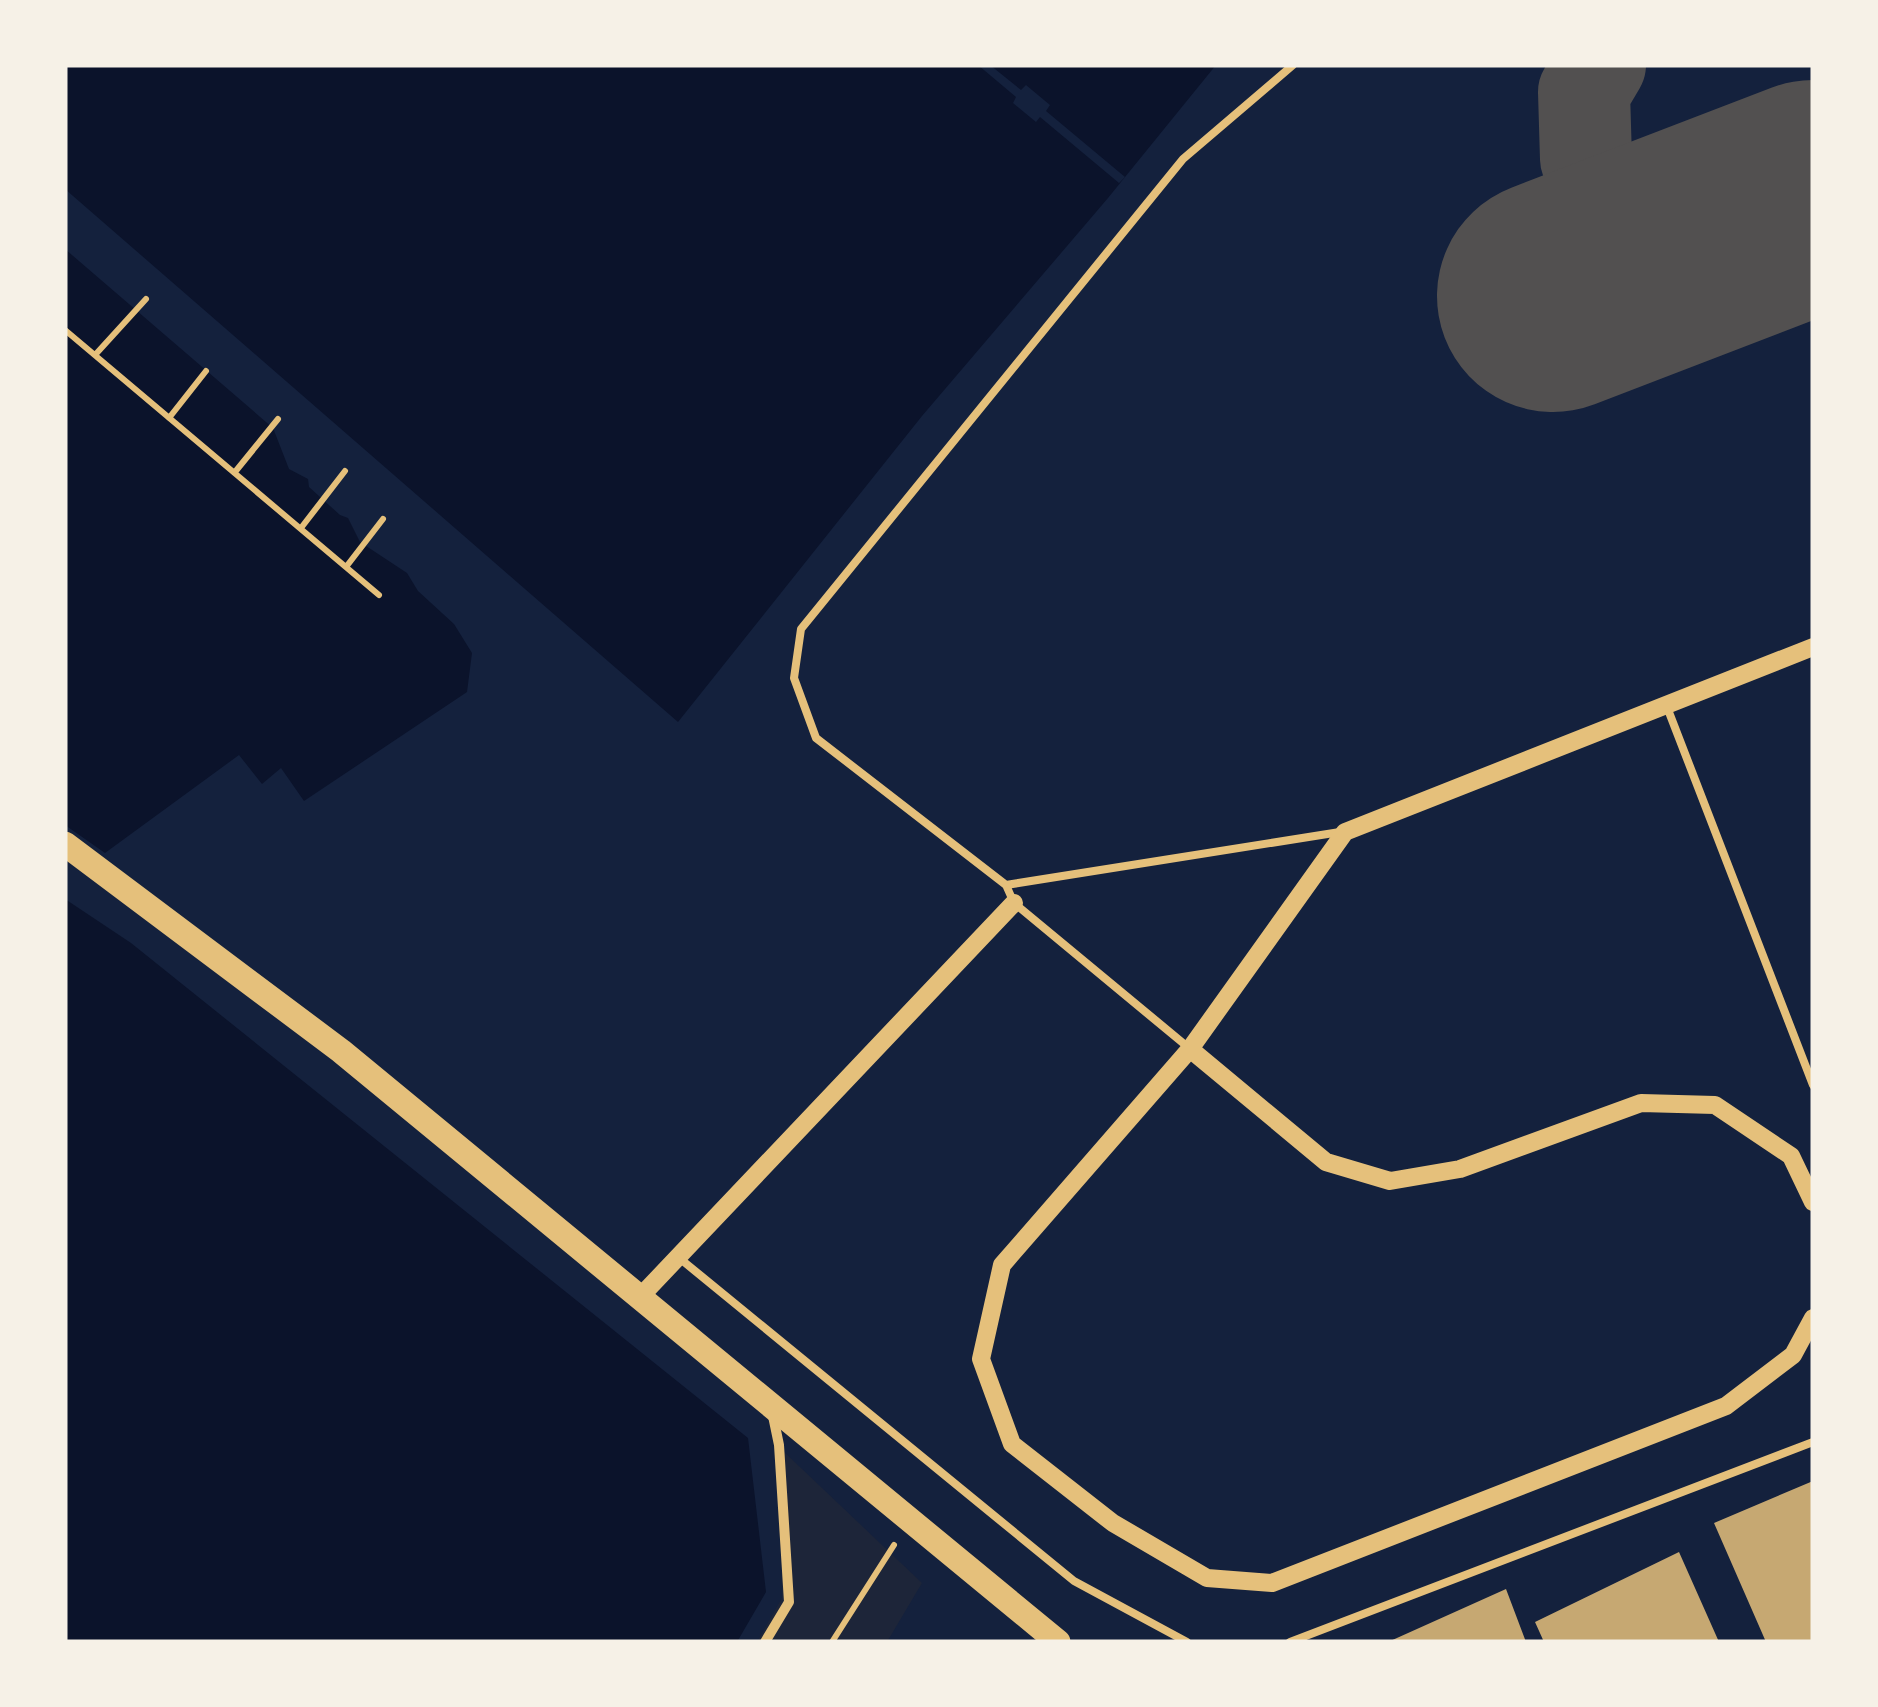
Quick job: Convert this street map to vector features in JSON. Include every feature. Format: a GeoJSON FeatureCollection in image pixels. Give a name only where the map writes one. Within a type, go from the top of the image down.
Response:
{"type":"FeatureCollection","features":[{"type":"Feature","properties":{"kind":"main road"},"geometry":{"type":"LineString","coordinates":[[65,844],[342,1051],[1058,1642]]}},
{"type":"Feature","properties":{"kind":"street"},"geometry":{"type":"LineString","coordinates":[[1813,648],[1344,832],[1190,1048],[1002,1265],[981,1359],[1012,1444],[1112,1523],[1207,1578],[1272,1583],[1726,1406],[1793,1355],[1813,1318]]}},
{"type":"Feature","properties":{"kind":"street"},"geometry":{"type":"LineString","coordinates":[[640,1297],[1010,894]]}},
{"type":"Feature","properties":{"kind":"street"},"geometry":{"type":"LineString","coordinates":[[1190,1048],[1326,1162],[1390,1181],[1460,1169],[1641,1103],[1715,1104],[1791,1156],[1813,1202]]}},
{"type":"Feature","properties":{"kind":"street"},"geometry":{"type":"LineString","coordinates":[[765,1642],[789,1602],[780,1445],[771,1406]]}},
{"type":"Feature","properties":{"kind":"lane"},"geometry":{"type":"LineString","coordinates":[[1190,1048],[1010,894],[816,738],[794,678],[801,629],[1183,159],[1293,65]]}},
{"type":"Feature","properties":{"kind":"lane"},"geometry":{"type":"LineString","coordinates":[[1667,705],[1813,1085]]}},
{"type":"Feature","properties":{"kind":"lane"},"geometry":{"type":"LineString","coordinates":[[1010,894],[1344,832]]}},
{"type":"Feature","properties":{"kind":"lane"},"geometry":{"type":"LineString","coordinates":[[677,1256],[1074,1581],[1187,1642]]}},
{"type":"Feature","properties":{"kind":"lane"},"geometry":{"type":"LineString","coordinates":[[1290,1642],[1813,1442]]}},
{"type":"Feature","properties":{"kind":"path"},"geometry":{"type":"LineString","coordinates":[[95,355],[146,299]]}},
{"type":"Feature","properties":{"kind":"path"},"geometry":{"type":"LineString","coordinates":[[66,330],[379,594]]}},
{"type":"Feature","properties":{"kind":"path"},"geometry":{"type":"LineString","coordinates":[[170,418],[206,370]]}},
{"type":"Feature","properties":{"kind":"path"},"geometry":{"type":"LineString","coordinates":[[235,473],[278,419]]}},
{"type":"Feature","properties":{"kind":"path"},"geometry":{"type":"LineString","coordinates":[[301,528],[345,471]]}},
{"type":"Feature","properties":{"kind":"path"},"geometry":{"type":"LineString","coordinates":[[346,567],[382,519]]}},
{"type":"Feature","properties":{"kind":"path"},"geometry":{"type":"LineString","coordinates":[[832,1642],[894,1544]]}},
{"type":"Feature","properties":{"kind":"shaded area"},"geometry":{"type":"Polygon","coordinates":[[[65,65],[1216,65],[922,416],[678,722],[65,189],[65,65]]]}},
{"type":"Feature","properties":{"kind":"shaded area"},"geometry":{"type":"Polygon","coordinates":[[[65,249],[273,428],[289,469],[308,479],[309,487],[348,518],[360,542],[407,573],[418,591],[454,624],[472,653],[467,692],[304,801],[281,768],[262,784],[239,755],[105,853],[65,825],[65,249]]]}},
{"type":"Feature","properties":{"kind":"shaded area"},"geometry":{"type":"Polygon","coordinates":[[[65,899],[131,943],[748,1438],[766,1592],[737,1642],[65,1642],[65,899]]]}},
{"type":"Feature","properties":{"kind":"shaded area"},"geometry":{"type":"Polygon","coordinates":[[[781,1449],[922,1583],[887,1642],[757,1642],[782,1598],[781,1449]]]}},
{"type":"Feature","properties":{"kind":"pier"},"geometry":{"type":"Polygon","coordinates":[[[978,65],[990,65],[1021,90],[1026,85],[1050,105],[1046,111],[1125,177],[1119,183],[1040,117],[1036,122],[1013,103],[1016,97],[978,65]]]}},
{"type":"Feature","properties":{"kind":"building"},"geometry":{"type":"Polygon","coordinates":[[[1813,1481],[1813,1642],[1766,1642],[1714,1523],[1813,1481]]]}},
{"type":"Feature","properties":{"kind":"building"},"geometry":{"type":"Polygon","coordinates":[[[1679,1552],[1719,1642],[1544,1642],[1535,1622],[1679,1552]]]}},
{"type":"Feature","properties":{"kind":"building"},"geometry":{"type":"Polygon","coordinates":[[[1506,1589],[1526,1642],[1388,1642],[1506,1589]]]}},
{"type":"Feature","properties":{"kind":"taxiway"},"geometry":{"type":"LineString","coordinates":[[1600,65],[1584,92],[1586,159],[1626,266]]}},
{"type":"Feature","properties":{"kind":"runway"},"geometry":{"type":"LineString","coordinates":[[1553,296],[1813,196]]}}]}
